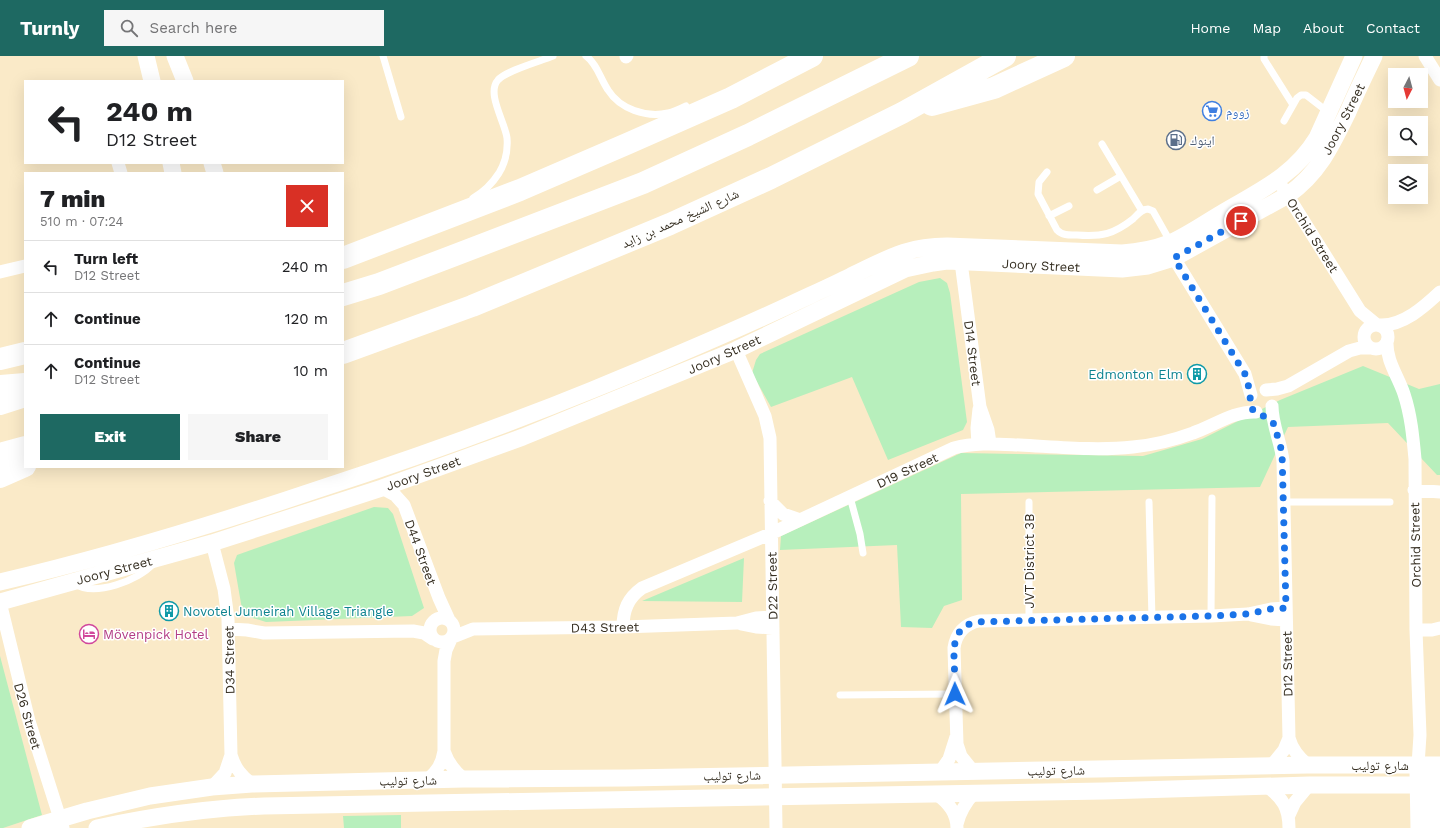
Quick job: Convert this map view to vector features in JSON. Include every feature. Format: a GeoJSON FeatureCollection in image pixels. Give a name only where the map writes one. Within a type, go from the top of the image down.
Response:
{"type":"FeatureCollection","features":[{"type":"Feature","properties":{"kind":"highway"},"geometry":{"type":"LineString","coordinates":[[344,258],[390,240],[425,222],[520,190],[629,144],[731,98],[812,56]]}},
{"type":"Feature","properties":{"kind":"highway"},"geometry":{"type":"LineString","coordinates":[[344,296],[379,284],[643,183],[748,135],[908,56]]}},
{"type":"Feature","properties":{"kind":"highway","name":"شارع الشيخ محمد بن زايد"},"geometry":{"type":"LineString","coordinates":[[344,352],[472,306],[670,224],[771,178],[902,113],[1004,56]]}},
{"type":"Feature","properties":{"kind":"highway"},"geometry":{"type":"LineString","coordinates":[[902,113],[994,88],[1064,56]]}},
{"type":"Feature","properties":{"kind":"highway"},"geometry":{"type":"LineString","coordinates":[[344,246],[372,238],[390,240]]}},
{"type":"Feature","properties":{"kind":"highway"},"geometry":{"type":"LineString","coordinates":[[0,359],[24,353]]}},
{"type":"Feature","properties":{"kind":"highway"},"geometry":{"type":"LineString","coordinates":[[0,386],[24,384]]}},
{"type":"Feature","properties":{"kind":"highway"},"geometry":{"type":"LineString","coordinates":[[0,404],[24,396]]}},
{"type":"Feature","properties":{"kind":"highway"},"geometry":{"type":"LineString","coordinates":[[0,454],[24,447]]}},
{"type":"Feature","properties":{"kind":"highway"},"geometry":{"type":"LineString","coordinates":[[0,477],[24,466]]}},
{"type":"Feature","properties":{"kind":"street"},"geometry":{"type":"LineString","coordinates":[[146,56],[150,79]]}},
{"type":"Feature","properties":{"kind":"street"},"geometry":{"type":"LineString","coordinates":[[175,56],[185,80]]}},
{"type":"Feature","properties":{"kind":"street","name":"Joory Street"},"geometry":{"type":"LineString","coordinates":[[0,602],[212,543],[382,488],[559,423],[736,350],[905,269],[933,263],[961,262],[1122,269],[1148,266],[1278,179],[1296,165],[1311,148],[1354,56]]}},
{"type":"Feature","properties":{"kind":"street","name":"Joory Street"},"geometry":{"type":"LineString","coordinates":[[0,582],[66,567],[261,508],[389,466],[545,409],[646,368],[780,309],[897,254],[922,248],[947,246],[1122,254],[1147,250],[1172,250],[1288,195],[1308,178],[1326,156],[1374,56]]}},
{"type":"Feature","properties":{"kind":"street"},"geometry":{"type":"LineString","coordinates":[[1425,56],[1440,80]]}},
{"type":"Feature","properties":{"kind":"street","name":"Orchid Street"},"geometry":{"type":"LineString","coordinates":[[1278,179],[1360,311],[1365,333]]}},
{"type":"Feature","properties":{"kind":"street"},"geometry":{"type":"LineString","coordinates":[[1172,250],[1245,374],[1250,397],[1250,405],[1258,413],[1274,424]]}},
{"type":"Feature","properties":{"kind":"street","name":"D14 Street"},"geometry":{"type":"LineString","coordinates":[[961,262],[980,407],[977,425],[984,444]]}},
{"type":"Feature","properties":{"kind":"street"},"geometry":{"type":"LineString","coordinates":[[0,272],[24,266]]}},
{"type":"Feature","properties":{"kind":"street"},"geometry":{"type":"LineString","coordinates":[[1350,351],[1369,327],[1391,325],[1402,321],[1440,292]]}},
{"type":"Feature","properties":{"kind":"street"},"geometry":{"type":"LineString","coordinates":[[736,350],[744,337],[774,321],[780,309]]}},
{"type":"Feature","properties":{"kind":"street","name":"Orchid Street"},"geometry":{"type":"LineString","coordinates":[[1360,311],[1379,325]]}},
{"type":"Feature","properties":{"kind":"street"},"geometry":{"type":"LineString","coordinates":[[1250,397],[1255,391],[1277,389],[1288,386],[1350,351],[1360,348],[1382,347],[1402,321]]}},
{"type":"Feature","properties":{"kind":"street"},"geometry":{"type":"LineString","coordinates":[[1379,325],[1386,331],[1387,340]]}},
{"type":"Feature","properties":{"kind":"street"},"geometry":{"type":"LineString","coordinates":[[1365,333],[1366,344],[1373,348]]}},
{"type":"Feature","properties":{"kind":"street","name":"Orchid Street"},"geometry":{"type":"LineString","coordinates":[[1387,340],[1388,359]]}},
{"type":"Feature","properties":{"kind":"street","name":"Orchid Street"},"geometry":{"type":"LineString","coordinates":[[1373,348],[1382,353],[1388,359],[1402,389],[1410,419],[1415,459],[1414,495],[1416,626],[1420,735],[1429,765]]}},
{"type":"Feature","properties":{"kind":"street","name":"D22 Street"},"geometry":{"type":"LineString","coordinates":[[736,350],[767,423],[770,446],[770,534],[776,828]]}},
{"type":"Feature","properties":{"kind":"street"},"geometry":{"type":"LineString","coordinates":[[1245,374],[1272,396],[1273,405]]}},
{"type":"Feature","properties":{"kind":"street"},"geometry":{"type":"LineString","coordinates":[[1258,413],[1267,412],[1288,386]]}},
{"type":"Feature","properties":{"kind":"street","name":"D19 Street"},"geometry":{"type":"LineString","coordinates":[[1234,415],[1250,397]]}},
{"type":"Feature","properties":{"kind":"street","name":"D12 Street"},"geometry":{"type":"LineString","coordinates":[[1273,405],[1274,424],[1282,452],[1289,738],[1298,756],[1308,765]]}},
{"type":"Feature","properties":{"kind":"street","name":"D19 Street"},"geometry":{"type":"LineString","coordinates":[[623,627],[626,605],[630,598],[642,588],[770,534],[945,452],[963,446],[984,444],[1094,448],[1134,447],[1154,444],[1192,434],[1234,415],[1245,412],[1258,413]]}},
{"type":"Feature","properties":{"kind":"street","name":"D44 Street"},"geometry":{"type":"LineString","coordinates":[[406,479],[404,505],[439,598],[450,621]]}},
{"type":"Feature","properties":{"kind":"street","name":"D44 Street"},"geometry":{"type":"LineString","coordinates":[[382,488],[395,495],[404,505]]}},
{"type":"Feature","properties":{"kind":"street"},"geometry":{"type":"LineString","coordinates":[[1414,495],[1440,492]]}},
{"type":"Feature","properties":{"kind":"street"},"geometry":{"type":"LineString","coordinates":[[1414,495],[1429,500],[1440,497]]}},
{"type":"Feature","properties":{"kind":"street"},"geometry":{"type":"LineString","coordinates":[[770,501],[783,514],[800,520]]}},
{"type":"Feature","properties":{"kind":"street"},"geometry":{"type":"LineString","coordinates":[[212,543],[214,538],[222,531],[254,519],[260,513],[261,508]]}},
{"type":"Feature","properties":{"kind":"street","name":"D34 Street"},"geometry":{"type":"LineString","coordinates":[[212,543],[226,599],[229,634],[231,755],[236,769],[252,784]]}},
{"type":"Feature","properties":{"kind":"street","name":"D44 Street"},"geometry":{"type":"LineString","coordinates":[[434,622],[438,610],[439,598]]}},
{"type":"Feature","properties":{"kind":"street","name":"D26 Street"},"geometry":{"type":"LineString","coordinates":[[0,602],[29,721],[61,823]]}},
{"type":"Feature","properties":{"kind":"street"},"geometry":{"type":"LineString","coordinates":[[973,771],[961,756],[956,737],[954,648],[960,631],[974,622],[1152,619],[1248,614],[1267,619],[1286,614]]}},
{"type":"Feature","properties":{"kind":"street"},"geometry":{"type":"LineString","coordinates":[[413,631],[443,618],[450,621],[455,629],[446,650],[444,661],[444,751],[440,764],[433,776],[427,780]]}},
{"type":"Feature","properties":{"kind":"street","name":"D43 Street"},"geometry":{"type":"LineString","coordinates":[[452,638],[473,630],[737,623],[756,618],[772,622]]}},
{"type":"Feature","properties":{"kind":"street","name":"D43 Street"},"geometry":{"type":"LineString","coordinates":[[450,621],[473,630]]}},
{"type":"Feature","properties":{"kind":"street"},"geometry":{"type":"LineString","coordinates":[[434,622],[430,633],[435,640],[444,661]]}},
{"type":"Feature","properties":{"kind":"street"},"geometry":{"type":"LineString","coordinates":[[1416,626],[1440,622]]}},
{"type":"Feature","properties":{"kind":"street"},"geometry":{"type":"LineString","coordinates":[[1416,626],[1440,628]]}},
{"type":"Feature","properties":{"kind":"street"},"geometry":{"type":"LineString","coordinates":[[229,634],[244,638],[264,633],[413,631],[424,633],[435,640],[444,643],[452,638]]}},
{"type":"Feature","properties":{"kind":"street"},"geometry":{"type":"LineString","coordinates":[[940,772],[949,759],[956,737]]}},
{"type":"Feature","properties":{"kind":"street","name":"D12 Street"},"geometry":{"type":"LineString","coordinates":[[1271,766],[1284,750],[1289,738]]}},
{"type":"Feature","properties":{"kind":"street"},"geometry":{"type":"LineString","coordinates":[[444,751],[453,770],[464,779]]}},
{"type":"Feature","properties":{"kind":"street","name":"D34 Street"},"geometry":{"type":"LineString","coordinates":[[212,787],[225,773],[231,755]]}},
{"type":"Feature","properties":{"kind":"street","name":"شارع توليب"},"geometry":{"type":"LineString","coordinates":[[30,828],[61,823],[150,796],[212,787],[252,784],[1308,765],[1429,765]]}},
{"type":"Feature","properties":{"kind":"street"},"geometry":{"type":"LineString","coordinates":[[1429,765],[1435,828]]}},
{"type":"Feature","properties":{"kind":"street"},"geometry":{"type":"LineString","coordinates":[[1289,822],[1295,802],[1309,785]]}},
{"type":"Feature","properties":{"kind":"street","name":"شارع توليب"},"geometry":{"type":"LineString","coordinates":[[97,828],[174,813],[241,807],[936,794],[1309,785],[1431,785]]}},
{"type":"Feature","properties":{"kind":"street"},"geometry":{"type":"LineString","coordinates":[[1419,828],[1431,785]]}},
{"type":"Feature","properties":{"kind":"street"},"geometry":{"type":"LineString","coordinates":[[1266,786],[1283,801],[1289,822]]}},
{"type":"Feature","properties":{"kind":"street"},"geometry":{"type":"LineString","coordinates":[[957,826],[965,804],[975,792]]}},
{"type":"Feature","properties":{"kind":"street"},"geometry":{"type":"LineString","coordinates":[[936,794],[948,804],[955,817],[957,826]]}},
{"type":"Feature","properties":{"kind":"lane"},"geometry":{"type":"LineString","coordinates":[[383,56],[401,117]]}},
{"type":"Feature","properties":{"kind":"lane"},"geometry":{"type":"LineString","coordinates":[[469,200],[479,195],[495,180],[505,160],[507,148],[506,137],[493,93],[495,83],[503,75],[553,56]]}},
{"type":"Feature","properties":{"kind":"lane"},"geometry":{"type":"LineString","coordinates":[[586,56],[593,60],[608,91],[616,100],[636,111],[653,114],[670,113],[696,102]]}},
{"type":"Feature","properties":{"kind":"lane"},"geometry":{"type":"LineString","coordinates":[[1264,56],[1264,59],[1294,105]]}},
{"type":"Feature","properties":{"kind":"lane"},"geometry":{"type":"LineString","coordinates":[[743,84],[773,76]]}},
{"type":"Feature","properties":{"kind":"lane"},"geometry":{"type":"LineString","coordinates":[[1284,121],[1298,96],[1303,94],[1328,113]]}},
{"type":"Feature","properties":{"kind":"lane"},"geometry":{"type":"LineString","coordinates":[[1102,144],[1142,211]]}},
{"type":"Feature","properties":{"kind":"lane"},"geometry":{"type":"LineString","coordinates":[[1047,172],[1039,182],[1038,190],[1040,198],[1049,216],[1057,230],[1062,234],[1098,236],[1114,232],[1146,209],[1153,211],[1172,250]]}},
{"type":"Feature","properties":{"kind":"lane"},"geometry":{"type":"LineString","coordinates":[[1097,190],[1121,176]]}},
{"type":"Feature","properties":{"kind":"lane"},"geometry":{"type":"LineString","coordinates":[[1049,216],[1069,206]]}},
{"type":"Feature","properties":{"kind":"lane"},"geometry":{"type":"LineString","coordinates":[[850,497],[860,534],[863,553]]}},
{"type":"Feature","properties":{"kind":"lane"},"geometry":{"type":"LineString","coordinates":[[1210,616],[1212,498]]}},
{"type":"Feature","properties":{"kind":"lane","name":"JVT District 3B"},"geometry":{"type":"LineString","coordinates":[[1029,502],[1029,621]]}},
{"type":"Feature","properties":{"kind":"lane"},"geometry":{"type":"LineString","coordinates":[[1149,502],[1152,619]]}},
{"type":"Feature","properties":{"kind":"lane"},"geometry":{"type":"LineString","coordinates":[[1284,502],[1390,502]]}},
{"type":"Feature","properties":{"kind":"lane"},"geometry":{"type":"LineString","coordinates":[[840,695],[955,694]]}},
{"type":"Feature","properties":{"kind":"green space"},"geometry":{"type":"Polygon","coordinates":[[[940,278],[947,283],[950,293],[967,422],[963,430],[888,460],[852,377],[771,407],[752,373],[756,360],[760,354],[919,282],[940,278]]]}},
{"type":"Feature","properties":{"kind":"green space"},"geometry":{"type":"Polygon","coordinates":[[[1363,366],[1419,389],[1440,384],[1440,475],[1437,475],[1388,423],[1288,427],[1260,487],[961,494],[962,600],[944,606],[932,628],[901,627],[897,545],[780,550],[781,536],[961,453],[1143,456],[1202,439],[1280,400],[1363,366]]]}},
{"type":"Feature","properties":{"kind":"green space"},"geometry":{"type":"Polygon","coordinates":[[[374,507],[388,508],[393,514],[424,608],[412,616],[266,622],[243,615],[234,563],[237,555],[374,507]]]}},
{"type":"Feature","properties":{"kind":"green space"},"geometry":{"type":"Polygon","coordinates":[[[744,558],[742,602],[642,601],[744,558]]]}},
{"type":"Feature","properties":{"kind":"green space"},"geometry":{"type":"Polygon","coordinates":[[[0,656],[42,815],[3,828],[0,828],[0,656]]]}},
{"type":"Feature","properties":{"kind":"green space"},"geometry":{"type":"Polygon","coordinates":[[[401,815],[401,828],[344,828],[343,816],[401,815]]]}},
{"type":"Feature","properties":{"kind":"place","name":"زووم"},"geometry":{"type":"Point","coordinates":[1212,111]}},
{"type":"Feature","properties":{"kind":"place","name":"اينوك"},"geometry":{"type":"Point","coordinates":[1176,140]}},
{"type":"Feature","properties":{"kind":"place","name":"Edmonton Elm"},"geometry":{"type":"Point","coordinates":[1197,374]}},
{"type":"Feature","properties":{"kind":"place","name":"Novotel Jumeirah Village Triangle"},"geometry":{"type":"Point","coordinates":[169,611]}},
{"type":"Feature","properties":{"kind":"place","name":"Mövenpick Hotel"},"geometry":{"type":"Point","coordinates":[89,634]}},
{"type":"Feature","properties":{"kind":"route"},"geometry":{"type":"LineString","coordinates":[[955,694],[955,642],[960,631],[974,622],[1152,619],[1248,614],[1271,609],[1286,608],[1283,461],[1277,433],[1274,424],[1271,421],[1264,415],[1251,408],[1249,402],[1251,395],[1245,374],[1174,258],[1241,221]]}}]}
